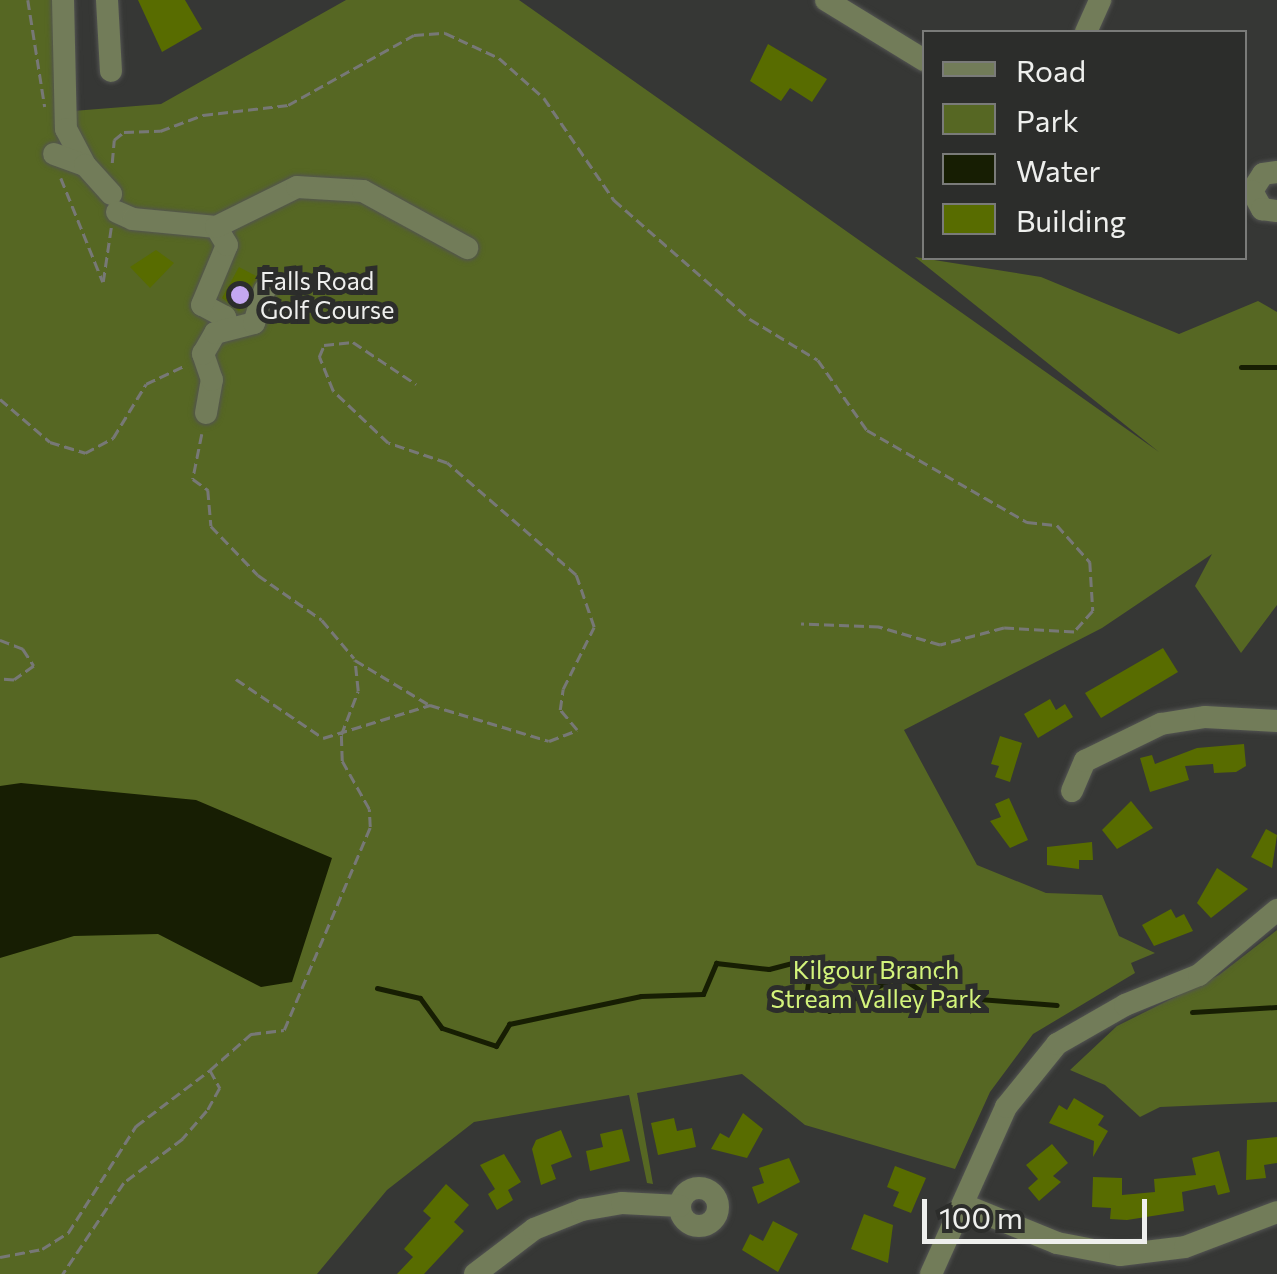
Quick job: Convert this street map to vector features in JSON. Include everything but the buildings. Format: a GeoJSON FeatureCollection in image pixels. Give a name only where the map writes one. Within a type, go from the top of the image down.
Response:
{"type":"FeatureCollection","features":[{"type":"Feature","properties":{"kind":"street"},"geometry":{"type":"LineString","coordinates":[[64,0],[66,129],[86,165],[132,220],[216,226],[297,187],[337,186],[391,201],[467,248]]}},
{"type":"Feature","properties":{"kind":"street"},"geometry":{"type":"LineString","coordinates":[[107,0],[111,71]]}},
{"type":"Feature","properties":{"kind":"street"},"geometry":{"type":"LineString","coordinates":[[826,0],[922,59]]}},
{"type":"Feature","properties":{"kind":"street"},"geometry":{"type":"LineString","coordinates":[[1087,30],[1100,0]]}},
{"type":"Feature","properties":{"kind":"street"},"geometry":{"type":"LineString","coordinates":[[54,154],[86,165]]}},
{"type":"Feature","properties":{"kind":"street"},"geometry":{"type":"LineString","coordinates":[[1277,172],[1249,183],[1257,204],[1277,211]]}},
{"type":"Feature","properties":{"kind":"street"},"geometry":{"type":"LineString","coordinates":[[216,226],[227,245],[202,305],[225,317],[229,328]]}},
{"type":"Feature","properties":{"kind":"street"},"geometry":{"type":"LineString","coordinates":[[206,413],[212,380],[204,354],[215,333],[229,328],[246,330],[254,323],[265,290]]}},
{"type":"Feature","properties":{"kind":"street"},"geometry":{"type":"LineString","coordinates":[[1072,791],[1085,761],[1161,724],[1205,717],[1277,722]]}},
{"type":"Feature","properties":{"kind":"street"},"geometry":{"type":"LineString","coordinates":[[931,1274],[1006,1107],[1057,1044],[1125,1005],[1200,975],[1277,910]]}},
{"type":"Feature","properties":{"kind":"street"},"geometry":{"type":"LineString","coordinates":[[964,1204],[1057,1243],[1120,1264],[1185,1247],[1277,1212]]}},
{"type":"Feature","properties":{"kind":"street"},"geometry":{"type":"LineString","coordinates":[[475,1274],[534,1229],[582,1210],[680,1206]]}},
{"type":"Feature","properties":{"kind":"path"},"geometry":{"type":"LineString","coordinates":[[28,0],[47,117]]}},
{"type":"Feature","properties":{"kind":"path"},"geometry":{"type":"LineString","coordinates":[[54,154],[103,282],[114,203],[114,140],[124,132],[160,132],[203,115],[288,105],[414,34],[446,33],[499,58],[544,98],[614,200],[750,318],[818,360],[867,430],[1027,522],[1056,525],[1090,562],[1093,611],[1074,632],[1004,628],[940,645],[879,627],[801,624]]}},
{"type":"Feature","properties":{"kind":"path"},"geometry":{"type":"LineString","coordinates":[[206,413],[193,479],[208,490],[211,526],[258,575],[322,620],[355,660],[430,704],[549,741],[572,737],[573,720],[560,710],[563,689],[594,627],[576,576],[447,462],[388,442],[333,391],[319,357],[324,345],[353,342],[416,384]]}},
{"type":"Feature","properties":{"kind":"path"},"geometry":{"type":"LineString","coordinates":[[0,399],[50,442],[85,453],[113,438],[146,384],[204,354]]}},
{"type":"Feature","properties":{"kind":"path"},"geometry":{"type":"LineString","coordinates":[[0,640],[23,650],[34,666],[14,680],[0,679]]}},
{"type":"Feature","properties":{"kind":"path"},"geometry":{"type":"LineString","coordinates":[[0,1257],[42,1249],[68,1233],[136,1126],[251,1034],[284,1030],[370,827],[368,809],[342,761],[341,735],[358,691],[355,660]]}},
{"type":"Feature","properties":{"kind":"path"},"geometry":{"type":"LineString","coordinates":[[236,680],[323,738],[430,704]]}},
{"type":"Feature","properties":{"kind":"path"},"geometry":{"type":"LineString","coordinates":[[63,1274],[124,1183],[183,1139],[207,1111],[220,1088],[210,1070]]}},
{"type":"Feature","properties":{"kind":"green space","name":"Falls Road Golf Course"},"geometry":{"type":"Polygon","coordinates":[[[0,0],[67,0],[73,111],[161,104],[346,0],[519,0],[1159,452],[915,257],[1041,277],[1179,334],[1258,301],[1277,312],[1277,605],[1241,653],[1195,586],[1212,554],[1102,628],[904,730],[977,865],[1046,893],[1102,895],[1119,936],[1155,953],[1131,963],[1135,973],[1033,1034],[990,1092],[955,1169],[805,1125],[742,1074],[637,1093],[653,1184],[647,1183],[629,1095],[474,1122],[387,1190],[317,1274],[0,1274],[0,0]]]}},
{"type":"Feature","properties":{"kind":"green space"},"geometry":{"type":"Polygon","coordinates":[[[1277,930],[1277,1102],[1160,1107],[1140,1117],[1105,1085],[1070,1070],[1117,1026],[1219,975],[1277,930]]]}},
{"type":"Feature","properties":{"kind":"water"},"geometry":{"type":"Polygon","coordinates":[[[21,783],[196,800],[332,858],[292,982],[261,987],[158,934],[74,936],[0,958],[0,786],[21,783]]]}},
{"type":"Feature","properties":{"kind":"waterway"},"geometry":{"type":"LineString","coordinates":[[1241,367],[1277,367]]}},
{"type":"Feature","properties":{"kind":"waterway"},"geometry":{"type":"LineString","coordinates":[[377,988],[420,998],[442,1028],[496,1046],[509,1024],[641,996],[703,994],[716,963],[769,969],[811,958],[806,996],[829,1011],[899,976],[927,995],[1057,1005]]}},
{"type":"Feature","properties":{"kind":"waterway"},"geometry":{"type":"LineString","coordinates":[[1192,1012],[1277,1007]]}},
{"type":"Feature","properties":{"kind":"place","name":"Falls Road Golf Course"},"geometry":{"type":"Point","coordinates":[240,295]}},
{"type":"Feature","properties":{"kind":"park label","name":"Kilgour Branch Stream Valley Park"},"geometry":{"type":"Point","coordinates":[876,984]}}]}
